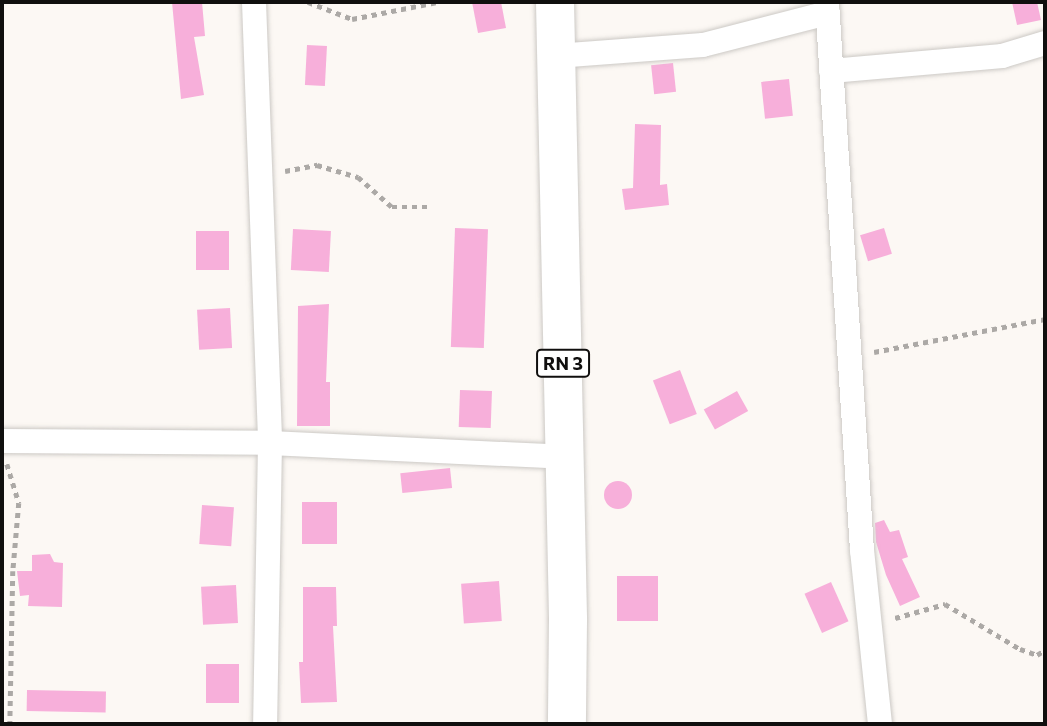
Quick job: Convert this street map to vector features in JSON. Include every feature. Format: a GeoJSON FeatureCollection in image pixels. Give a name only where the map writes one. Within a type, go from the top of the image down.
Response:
{"type":"FeatureCollection","features":[{"type":"Feature","properties":{"kind":"highway","name":"RN 3"},"geometry":{"type":"LineString","coordinates":[[555,2],[567,724]]}},
{"type":"Feature","properties":{"kind":"street"},"geometry":{"type":"LineString","coordinates":[[254,2],[270,443],[265,724]]}},
{"type":"Feature","properties":{"kind":"street"},"geometry":{"type":"LineString","coordinates":[[556,57],[703,45],[827,8],[848,357],[880,724]]}},
{"type":"Feature","properties":{"kind":"street"},"geometry":{"type":"LineString","coordinates":[[831,71],[1002,57],[1045,43]]}},
{"type":"Feature","properties":{"kind":"street"},"geometry":{"type":"LineString","coordinates":[[3,449],[270,443],[564,457]]}},
{"type":"Feature","properties":{"kind":"path"},"geometry":{"type":"LineString","coordinates":[[308,2],[352,19],[439,2]]}},
{"type":"Feature","properties":{"kind":"path"},"geometry":{"type":"LineString","coordinates":[[260,176],[317,165],[358,177],[392,208],[429,208]]}},
{"type":"Feature","properties":{"kind":"path"},"geometry":{"type":"LineString","coordinates":[[848,357],[1045,319]]}},
{"type":"Feature","properties":{"kind":"path"},"geometry":{"type":"LineString","coordinates":[[3,449],[19,503],[13,571],[10,724]]}},
{"type":"Feature","properties":{"kind":"path"},"geometry":{"type":"LineString","coordinates":[[870,625],[945,604],[1020,649],[1037,655],[1045,650]]}},
{"type":"Feature","properties":{"kind":"building"},"geometry":{"type":"Polygon","coordinates":[[[172,2],[202,2],[205,36],[194,37],[204,95],[181,99],[172,2]]]}},
{"type":"Feature","properties":{"kind":"building"},"geometry":{"type":"Polygon","coordinates":[[[472,2],[501,2],[506,28],[478,33],[472,2]]]}},
{"type":"Feature","properties":{"kind":"building"},"geometry":{"type":"Polygon","coordinates":[[[1012,2],[1037,2],[1041,20],[1017,25],[1012,2]]]}},
{"type":"Feature","properties":{"kind":"building"},"geometry":{"type":"Polygon","coordinates":[[[307,45],[327,46],[325,86],[305,85],[307,45]]]}},
{"type":"Feature","properties":{"kind":"building"},"geometry":{"type":"Polygon","coordinates":[[[673,63],[676,92],[654,94],[651,65],[673,63]]]}},
{"type":"Feature","properties":{"kind":"building"},"geometry":{"type":"Polygon","coordinates":[[[789,79],[793,116],[765,119],[761,82],[789,79]]]}},
{"type":"Feature","properties":{"kind":"building"},"geometry":{"type":"Polygon","coordinates":[[[635,124],[661,125],[660,185],[667,184],[669,205],[625,210],[622,189],[633,188],[635,124]]]}},
{"type":"Feature","properties":{"kind":"building"},"geometry":{"type":"Polygon","coordinates":[[[455,228],[488,229],[484,348],[451,347],[455,228]]]}},
{"type":"Feature","properties":{"kind":"building"},"geometry":{"type":"Polygon","coordinates":[[[884,228],[892,254],[868,261],[860,235],[884,228]]]}},
{"type":"Feature","properties":{"kind":"building"},"geometry":{"type":"Polygon","coordinates":[[[293,229],[331,231],[329,272],[291,270],[293,229]]]}},
{"type":"Feature","properties":{"kind":"building"},"geometry":{"type":"Polygon","coordinates":[[[196,231],[229,231],[229,270],[196,270],[196,231]]]}},
{"type":"Feature","properties":{"kind":"building"},"geometry":{"type":"Polygon","coordinates":[[[329,304],[326,382],[330,382],[330,426],[297,426],[298,306],[329,304]]]}},
{"type":"Feature","properties":{"kind":"building"},"geometry":{"type":"Polygon","coordinates":[[[230,308],[232,348],[199,350],[197,310],[230,308]]]}},
{"type":"Feature","properties":{"kind":"building"},"geometry":{"type":"Polygon","coordinates":[[[680,370],[697,414],[670,424],[653,380],[680,370]]]}},
{"type":"Feature","properties":{"kind":"building"},"geometry":{"type":"Polygon","coordinates":[[[460,390],[492,391],[491,428],[459,427],[460,390]]]}},
{"type":"Feature","properties":{"kind":"building"},"geometry":{"type":"Polygon","coordinates":[[[737,391],[748,411],[715,430],[704,409],[737,391]]]}},
{"type":"Feature","properties":{"kind":"building"},"geometry":{"type":"Polygon","coordinates":[[[450,468],[452,488],[402,493],[400,473],[450,468]]]}},
{"type":"Feature","properties":{"kind":"building"},"geometry":{"type":"Polygon","coordinates":[[[618,481],[628,485],[632,495],[628,505],[618,509],[608,505],[604,495],[608,485],[618,481]]]}},
{"type":"Feature","properties":{"kind":"building"},"geometry":{"type":"Polygon","coordinates":[[[302,502],[337,502],[337,544],[302,544],[302,502]]]}},
{"type":"Feature","properties":{"kind":"building"},"geometry":{"type":"Polygon","coordinates":[[[202,505],[234,507],[231,546],[199,544],[202,505]]]}},
{"type":"Feature","properties":{"kind":"building"},"geometry":{"type":"Polygon","coordinates":[[[884,520],[890,532],[899,530],[908,557],[902,559],[920,597],[900,606],[886,575],[876,542],[875,523],[884,520]]]}},
{"type":"Feature","properties":{"kind":"building"},"geometry":{"type":"Polygon","coordinates":[[[50,554],[54,562],[63,563],[62,607],[28,606],[29,595],[20,596],[17,571],[32,571],[32,555],[50,554]]]}},
{"type":"Feature","properties":{"kind":"building"},"geometry":{"type":"Polygon","coordinates":[[[617,576],[658,576],[658,621],[617,621],[617,576]]]}},
{"type":"Feature","properties":{"kind":"building"},"geometry":{"type":"Polygon","coordinates":[[[499,581],[502,621],[464,624],[461,584],[499,581]]]}},
{"type":"Feature","properties":{"kind":"building"},"geometry":{"type":"Polygon","coordinates":[[[831,582],[848,621],[822,633],[805,594],[831,582]]]}},
{"type":"Feature","properties":{"kind":"building"},"geometry":{"type":"Polygon","coordinates":[[[236,585],[238,623],[203,625],[201,587],[236,585]]]}},
{"type":"Feature","properties":{"kind":"building"},"geometry":{"type":"Polygon","coordinates":[[[303,587],[336,587],[337,626],[333,626],[337,702],[301,703],[299,662],[303,662],[303,587]]]}},
{"type":"Feature","properties":{"kind":"building"},"geometry":{"type":"Polygon","coordinates":[[[206,664],[239,664],[239,703],[206,703],[206,664]]]}},
{"type":"Feature","properties":{"kind":"building"},"geometry":{"type":"Polygon","coordinates":[[[27,690],[106,691],[106,712],[27,711],[27,690]]]}}]}
